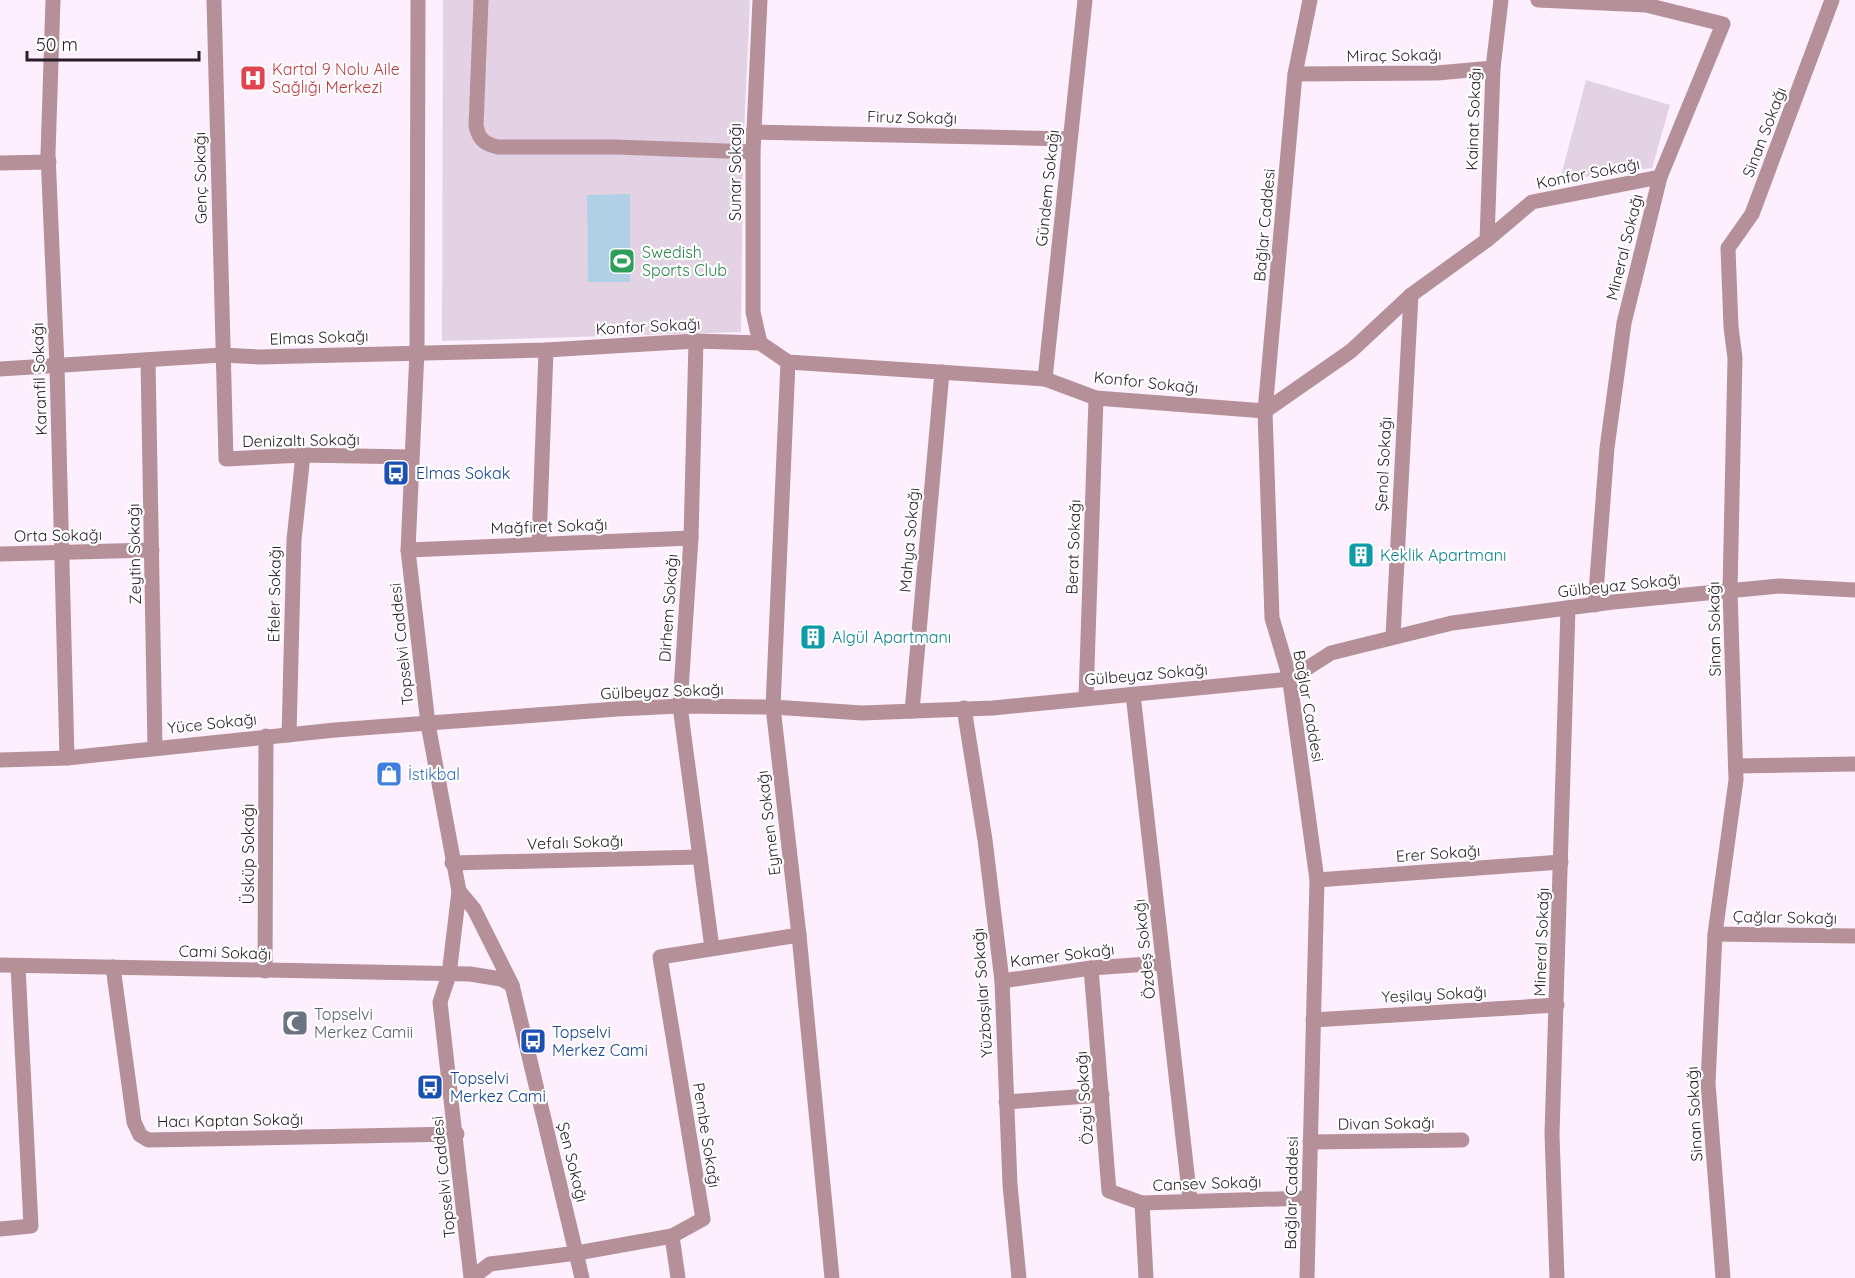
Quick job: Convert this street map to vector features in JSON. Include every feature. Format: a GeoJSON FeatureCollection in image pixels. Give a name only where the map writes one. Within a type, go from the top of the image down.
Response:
{"type":"FeatureCollection","features":[{"type":"Feature","properties":{"kind":"street","name":"Karanfil Sokağı"},"geometry":{"type":"LineString","coordinates":[[53,0],[49,162],[57,366],[67,758]]}},
{"type":"Feature","properties":{"kind":"street","name":"Genç Sokağı"},"geometry":{"type":"LineString","coordinates":[[214,0],[222,355]]}},
{"type":"Feature","properties":{"kind":"street","name":"Topselvi Caddesi"},"geometry":{"type":"LineString","coordinates":[[418,0],[417,351],[410,457],[408,550],[428,724],[459,891],[448,975],[440,1002],[472,1278]]}},
{"type":"Feature","properties":{"kind":"street"},"geometry":{"type":"LineString","coordinates":[[481,0],[476,126],[478,135],[485,144],[498,147],[615,147],[753,152]]}},
{"type":"Feature","properties":{"kind":"street","name":"Sunar Sokağı"},"geometry":{"type":"LineString","coordinates":[[760,0],[753,132],[753,312],[760,343]]}},
{"type":"Feature","properties":{"kind":"street","name":"Gündem Sokağı"},"geometry":{"type":"LineString","coordinates":[[1045,379],[1085,0]]}},
{"type":"Feature","properties":{"kind":"street","name":"Bağlar Caddesi"},"geometry":{"type":"LineString","coordinates":[[1307,1278],[1317,880],[1290,679],[1272,618],[1265,411],[1295,74],[1310,0]]}},
{"type":"Feature","properties":{"kind":"street","name":"Kainat Sokağı"},"geometry":{"type":"LineString","coordinates":[[1486,240],[1493,68],[1502,0]]}},
{"type":"Feature","properties":{"kind":"street","name":"Mineral Sokağı"},"geometry":{"type":"LineString","coordinates":[[1538,0],[1646,5],[1723,24],[1660,177],[1624,323],[1607,448],[1595,604]]}},
{"type":"Feature","properties":{"kind":"street","name":"Sinan Sokağı"},"geometry":{"type":"LineString","coordinates":[[1723,1278],[1708,1083],[1715,933],[1736,766],[1730,591],[1735,358],[1731,327],[1728,248],[1752,214],[1832,0]]}},
{"type":"Feature","properties":{"kind":"street","name":"Miraç Sokağı"},"geometry":{"type":"LineString","coordinates":[[1295,74],[1437,73],[1493,68]]}},
{"type":"Feature","properties":{"kind":"street","name":"Firuz Sokağı"},"geometry":{"type":"LineString","coordinates":[[753,132],[1070,139]]}},
{"type":"Feature","properties":{"kind":"street"},"geometry":{"type":"LineString","coordinates":[[0,163],[49,162]]}},
{"type":"Feature","properties":{"kind":"street","name":"Konfor Sokağı"},"geometry":{"type":"LineString","coordinates":[[788,362],[1045,379],[1096,398],[1265,411],[1351,351],[1411,295],[1486,240],[1532,202],[1660,177]]}},
{"type":"Feature","properties":{"kind":"street","name":"Şenol Sokağı"},"geometry":{"type":"LineString","coordinates":[[1393,636],[1411,295]]}},
{"type":"Feature","properties":{"kind":"street","name":"Konfor Sokağı"},"geometry":{"type":"LineString","coordinates":[[417,351],[546,350],[696,341],[760,343]]}},
{"type":"Feature","properties":{"kind":"street","name":"Dirhem Sokağı"},"geometry":{"type":"LineString","coordinates":[[696,341],[691,538],[680,706],[712,948]]}},
{"type":"Feature","properties":{"kind":"street"},"geometry":{"type":"LineString","coordinates":[[760,343],[788,362]]}},
{"type":"Feature","properties":{"kind":"street"},"geometry":{"type":"LineString","coordinates":[[539,543],[546,350]]}},
{"type":"Feature","properties":{"kind":"street","name":"Elmas Sokağı"},"geometry":{"type":"LineString","coordinates":[[222,355],[259,357],[417,351]]}},
{"type":"Feature","properties":{"kind":"street"},"geometry":{"type":"LineString","coordinates":[[0,369],[222,355]]}},
{"type":"Feature","properties":{"kind":"street","name":"Denizaltı Sokağı"},"geometry":{"type":"LineString","coordinates":[[222,355],[226,459],[303,455],[410,457]]}},
{"type":"Feature","properties":{"kind":"street","name":"Zeytin Sokağı"},"geometry":{"type":"LineString","coordinates":[[148,360],[155,747]]}},
{"type":"Feature","properties":{"kind":"street","name":"Eymen Sokağı"},"geometry":{"type":"LineString","coordinates":[[788,362],[773,707],[799,935],[832,1278]]}},
{"type":"Feature","properties":{"kind":"street","name":"Mahya Sokağı"},"geometry":{"type":"LineString","coordinates":[[912,711],[942,372]]}},
{"type":"Feature","properties":{"kind":"street","name":"Berat Sokağı"},"geometry":{"type":"LineString","coordinates":[[1086,698],[1096,398]]}},
{"type":"Feature","properties":{"kind":"street","name":"Efeler Sokağı"},"geometry":{"type":"LineString","coordinates":[[289,735],[294,540],[303,455]]}},
{"type":"Feature","properties":{"kind":"street","name":"Mağfiret Sokağı"},"geometry":{"type":"LineString","coordinates":[[408,550],[691,538]]}},
{"type":"Feature","properties":{"kind":"street","name":"Orta Sokağı"},"geometry":{"type":"LineString","coordinates":[[0,554],[152,550]]}},
{"type":"Feature","properties":{"kind":"street","name":"Gülbeyaz Sokağı"},"geometry":{"type":"LineString","coordinates":[[428,724],[680,706],[773,707],[862,713],[993,708],[1290,679],[1331,653],[1452,622],[1595,604],[1779,586],[1855,590]]}},
{"type":"Feature","properties":{"kind":"street","name":"Mineral Sokağı"},"geometry":{"type":"LineString","coordinates":[[1557,1278],[1552,1134],[1569,608]]}},
{"type":"Feature","properties":{"kind":"street","name":"Özdeş Sokağı"},"geometry":{"type":"LineString","coordinates":[[1133,694],[1190,1200]]}},
{"type":"Feature","properties":{"kind":"street","name":"Yüzbaşılar Sokağı"},"geometry":{"type":"LineString","coordinates":[[964,708],[985,840],[1002,981],[1010,1185],[1019,1278]]}},
{"type":"Feature","properties":{"kind":"street","name":"Yüce Sokağı"},"geometry":{"type":"LineString","coordinates":[[0,760],[67,758],[266,736],[428,724]]}},
{"type":"Feature","properties":{"kind":"street","name":"Üsküp Sokağı"},"geometry":{"type":"LineString","coordinates":[[265,971],[266,736]]}},
{"type":"Feature","properties":{"kind":"street"},"geometry":{"type":"LineString","coordinates":[[1736,766],[1855,764]]}},
{"type":"Feature","properties":{"kind":"street","name":"Vefalı Sokağı"},"geometry":{"type":"LineString","coordinates":[[452,863],[700,856]]}},
{"type":"Feature","properties":{"kind":"street","name":"Erer Sokağı"},"geometry":{"type":"LineString","coordinates":[[1317,880],[1561,862]]}},
{"type":"Feature","properties":{"kind":"street","name":"Şen Sokağı"},"geometry":{"type":"LineString","coordinates":[[459,891],[474,909],[512,985],[582,1278]]}},
{"type":"Feature","properties":{"kind":"street","name":"Çağlar Sokağı"},"geometry":{"type":"LineString","coordinates":[[1715,933],[1855,936]]}},
{"type":"Feature","properties":{"kind":"street","name":"Pembe Sokağı"},"geometry":{"type":"LineString","coordinates":[[472,1278],[489,1264],[577,1253],[672,1236],[703,1219],[660,957],[799,935]]}},
{"type":"Feature","properties":{"kind":"street","name":"Kamer Sokağı"},"geometry":{"type":"LineString","coordinates":[[1002,981],[1091,968],[1163,963]]}},
{"type":"Feature","properties":{"kind":"street","name":"Cami Sokağı"},"geometry":{"type":"LineString","coordinates":[[0,965],[489,976],[512,985]]}},
{"type":"Feature","properties":{"kind":"street"},"geometry":{"type":"LineString","coordinates":[[0,1229],[31,1226],[18,966]]}},
{"type":"Feature","properties":{"kind":"street","name":"Hacı Kaptan Sokağı"},"geometry":{"type":"LineString","coordinates":[[113,967],[134,1122],[140,1135],[148,1140],[457,1134]]}},
{"type":"Feature","properties":{"kind":"street","name":"Özgü Sokağı"},"geometry":{"type":"LineString","coordinates":[[1091,968],[1109,1191],[1142,1203]]}},
{"type":"Feature","properties":{"kind":"street","name":"Yeşilay Sokağı"},"geometry":{"type":"LineString","coordinates":[[1313,1020],[1557,1005]]}},
{"type":"Feature","properties":{"kind":"street"},"geometry":{"type":"LineString","coordinates":[[1006,1102],[1101,1095]]}},
{"type":"Feature","properties":{"kind":"street","name":"Divan Sokağı"},"geometry":{"type":"LineString","coordinates":[[1310,1142],[1462,1140]]}},
{"type":"Feature","properties":{"kind":"street","name":"Cansev Sokağı"},"geometry":{"type":"LineString","coordinates":[[1142,1203],[1309,1198]]}},
{"type":"Feature","properties":{"kind":"street"},"geometry":{"type":"LineString","coordinates":[[1142,1203],[1146,1278]]}},
{"type":"Feature","properties":{"kind":"street"},"geometry":{"type":"LineString","coordinates":[[672,1236],[678,1278]]}},
{"type":"Feature","properties":{"kind":"shaded area"},"geometry":{"type":"Polygon","coordinates":[[[443,0],[750,0],[743,156],[741,332],[442,341],[443,0]]]}},
{"type":"Feature","properties":{"kind":"shaded area"},"geometry":{"type":"Polygon","coordinates":[[[1586,80],[1670,105],[1652,168],[1560,180],[1586,80]]]}},
{"type":"Feature","properties":{"kind":"water"},"geometry":{"type":"Polygon","coordinates":[[[630,194],[630,282],[588,282],[587,195],[630,194]]]}},
{"type":"Feature","properties":{"kind":"place","name":"Kartal 9 Nolu Aile Sağlığı Merkezi"},"geometry":{"type":"Point","coordinates":[253,78]}},
{"type":"Feature","properties":{"kind":"place","name":"Swedish Sports Club"},"geometry":{"type":"Point","coordinates":[622,261]}},
{"type":"Feature","properties":{"kind":"place","name":"Elmas Sokak"},"geometry":{"type":"Point","coordinates":[396,473]}},
{"type":"Feature","properties":{"kind":"place","name":"Keklik Apartmanı"},"geometry":{"type":"Point","coordinates":[1361,555]}},
{"type":"Feature","properties":{"kind":"place","name":"Algül Apartmanı"},"geometry":{"type":"Point","coordinates":[813,637]}},
{"type":"Feature","properties":{"kind":"place","name":"İstikbal"},"geometry":{"type":"Point","coordinates":[389,774]}},
{"type":"Feature","properties":{"kind":"place","name":"Topselvi Merkez Camii"},"geometry":{"type":"Point","coordinates":[295,1023]}},
{"type":"Feature","properties":{"kind":"place","name":"Topselvi Merkez Cami"},"geometry":{"type":"Point","coordinates":[533,1041]}},
{"type":"Feature","properties":{"kind":"place","name":"Topselvi̇ Merkez Cami̇"},"geometry":{"type":"Point","coordinates":[430,1087]}}]}
